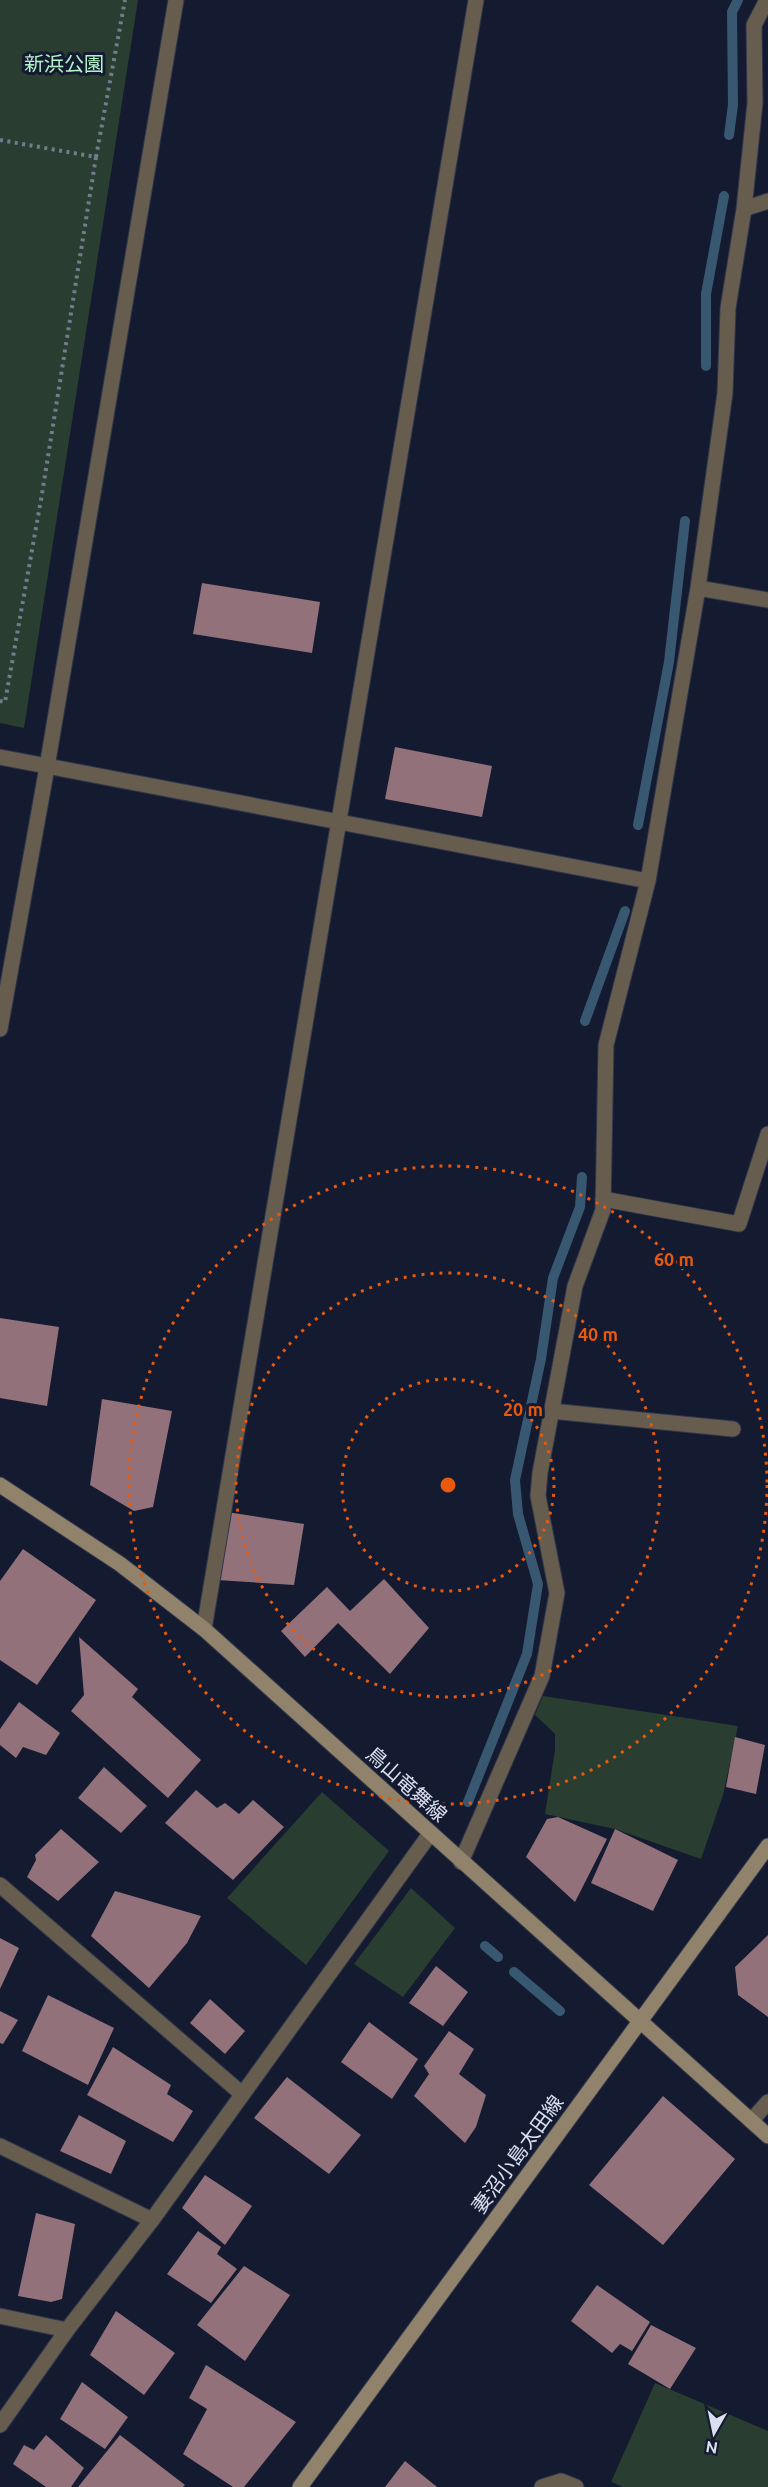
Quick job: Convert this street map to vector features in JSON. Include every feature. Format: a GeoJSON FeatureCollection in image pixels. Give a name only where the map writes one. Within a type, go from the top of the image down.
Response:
{"type":"FeatureCollection","features":[{"type":"Feature","properties":{"kind":"main road","name":"鳥山竜舞線"},"geometry":{"type":"LineString","coordinates":[[0,1485],[120,1564],[204,1629],[768,2136]]}},
{"type":"Feature","properties":{"kind":"main road","name":"妻沼小島太田線"},"geometry":{"type":"LineString","coordinates":[[300,2487],[768,1846]]}},
{"type":"Feature","properties":{"kind":"street"},"geometry":{"type":"LineString","coordinates":[[0,1029],[47,767],[176,0]]}},
{"type":"Feature","properties":{"kind":"street"},"geometry":{"type":"LineString","coordinates":[[204,1629],[476,0]]}},
{"type":"Feature","properties":{"kind":"street"},"geometry":{"type":"LineString","coordinates":[[461,1862],[542,1676],[557,1593],[538,1496],[540,1473],[575,1286],[603,1210],[606,1045],[648,881],[698,588],[725,393],[728,308],[744,210],[755,103],[754,26],[767,0]]}},
{"type":"Feature","properties":{"kind":"street"},"geometry":{"type":"LineString","coordinates":[[744,210],[768,201]]}},
{"type":"Feature","properties":{"kind":"street"},"geometry":{"type":"LineString","coordinates":[[698,588],[768,600]]}},
{"type":"Feature","properties":{"kind":"street"},"geometry":{"type":"LineString","coordinates":[[0,757],[648,881]]}},
{"type":"Feature","properties":{"kind":"street"},"geometry":{"type":"LineString","coordinates":[[603,1199],[739,1224],[768,1134]]}},
{"type":"Feature","properties":{"kind":"street"},"geometry":{"type":"LineString","coordinates":[[551,1411],[734,1429]]}},
{"type":"Feature","properties":{"kind":"street"},"geometry":{"type":"LineString","coordinates":[[0,2425],[67,2330],[152,2220],[430,1834]]}},
{"type":"Feature","properties":{"kind":"street"},"geometry":{"type":"LineString","coordinates":[[0,1885],[242,2094]]}},
{"type":"Feature","properties":{"kind":"street"},"geometry":{"type":"LineString","coordinates":[[751,2121],[768,2102]]}},
{"type":"Feature","properties":{"kind":"street"},"geometry":{"type":"LineString","coordinates":[[0,2146],[152,2220]]}},
{"type":"Feature","properties":{"kind":"street"},"geometry":{"type":"LineString","coordinates":[[0,2316],[67,2330]]}},
{"type":"Feature","properties":{"kind":"street"},"geometry":{"type":"LineString","coordinates":[[542,2487],[561,2481],[576,2487]]}},
{"type":"Feature","properties":{"kind":"path"},"geometry":{"type":"LineString","coordinates":[[0,701],[5,702],[40,506],[96,157],[125,0]]}},
{"type":"Feature","properties":{"kind":"path"},"geometry":{"type":"LineString","coordinates":[[0,140],[96,157]]}},
{"type":"Feature","properties":{"kind":"green space","name":"新浜公園"},"geometry":{"type":"Polygon","coordinates":[[[0,0],[138,0],[24,728],[0,723],[0,0]]]}},
{"type":"Feature","properties":{"kind":"green space"},"geometry":{"type":"Polygon","coordinates":[[[543,1696],[738,1726],[723,1795],[701,1859],[615,1829],[545,1814],[555,1750],[555,1734],[535,1715],[543,1696]]]}},
{"type":"Feature","properties":{"kind":"green space"},"geometry":{"type":"Polygon","coordinates":[[[322,1792],[389,1851],[306,1965],[227,1898],[322,1792]]]}},
{"type":"Feature","properties":{"kind":"green space"},"geometry":{"type":"Polygon","coordinates":[[[411,1888],[455,1928],[403,1997],[354,1964],[411,1888]]]}},
{"type":"Feature","properties":{"kind":"green space"},"geometry":{"type":"Polygon","coordinates":[[[655,2383],[768,2431],[768,2487],[623,2487],[611,2482],[655,2383]]]}},
{"type":"Feature","properties":{"kind":"building"},"geometry":{"type":"Polygon","coordinates":[[[202,583],[320,602],[312,653],[193,634],[202,583]]]}},
{"type":"Feature","properties":{"kind":"building"},"geometry":{"type":"Polygon","coordinates":[[[395,747],[492,766],[482,817],[385,799],[395,747]]]}},
{"type":"Feature","properties":{"kind":"building"},"geometry":{"type":"Polygon","coordinates":[[[0,1318],[59,1327],[47,1406],[0,1398],[0,1318]]]}},
{"type":"Feature","properties":{"kind":"building"},"geometry":{"type":"Polygon","coordinates":[[[102,1399],[172,1411],[153,1507],[134,1511],[90,1485],[102,1399]]]}},
{"type":"Feature","properties":{"kind":"building"},"geometry":{"type":"Polygon","coordinates":[[[227,1512],[304,1524],[294,1585],[217,1580],[227,1512]]]}},
{"type":"Feature","properties":{"kind":"building"},"geometry":{"type":"Polygon","coordinates":[[[23,1549],[96,1600],[37,1685],[0,1660],[0,1581],[23,1549]]]}},
{"type":"Feature","properties":{"kind":"building"},"geometry":{"type":"Polygon","coordinates":[[[384,1579],[429,1628],[390,1674],[338,1623],[305,1657],[281,1631],[327,1587],[350,1611],[384,1579]]]}},
{"type":"Feature","properties":{"kind":"building"},"geometry":{"type":"Polygon","coordinates":[[[79,1637],[138,1689],[132,1697],[201,1760],[168,1798],[71,1711],[84,1695],[79,1637]]]}},
{"type":"Feature","properties":{"kind":"building"},"geometry":{"type":"Polygon","coordinates":[[[19,1702],[60,1733],[46,1755],[23,1747],[16,1758],[0,1745],[0,1729],[19,1702]]]}},
{"type":"Feature","properties":{"kind":"building"},"geometry":{"type":"Polygon","coordinates":[[[735,1737],[765,1745],[756,1794],[726,1787],[735,1737]]]}},
{"type":"Feature","properties":{"kind":"building"},"geometry":{"type":"Polygon","coordinates":[[[104,1767],[147,1806],[121,1833],[78,1798],[104,1767]]]}},
{"type":"Feature","properties":{"kind":"building"},"geometry":{"type":"Polygon","coordinates":[[[196,1790],[217,1808],[225,1803],[239,1814],[253,1800],[284,1827],[233,1880],[165,1823],[196,1790]]]}},
{"type":"Feature","properties":{"kind":"building"},"geometry":{"type":"Polygon","coordinates":[[[558,1817],[607,1839],[575,1902],[526,1857],[547,1819],[558,1817]]]}},
{"type":"Feature","properties":{"kind":"building"},"geometry":{"type":"Polygon","coordinates":[[[61,1829],[99,1862],[58,1901],[27,1877],[36,1860],[35,1855],[61,1829]]]}},
{"type":"Feature","properties":{"kind":"building"},"geometry":{"type":"Polygon","coordinates":[[[615,1829],[678,1860],[653,1911],[591,1883],[615,1829]]]}},
{"type":"Feature","properties":{"kind":"building"},"geometry":{"type":"Polygon","coordinates":[[[115,1891],[201,1916],[187,1943],[149,1988],[91,1936],[115,1891]]]}},
{"type":"Feature","properties":{"kind":"building"},"geometry":{"type":"Polygon","coordinates":[[[768,1935],[768,2017],[738,1995],[735,1967],[768,1935]]]}},
{"type":"Feature","properties":{"kind":"building"},"geometry":{"type":"Polygon","coordinates":[[[0,1938],[19,1948],[0,1989],[0,1938]]]}},
{"type":"Feature","properties":{"kind":"building"},"geometry":{"type":"Polygon","coordinates":[[[436,1966],[468,1992],[443,2026],[409,2003],[436,1966]]]}},
{"type":"Feature","properties":{"kind":"building"},"geometry":{"type":"Polygon","coordinates":[[[48,1995],[114,2028],[88,2085],[22,2051],[48,1995]]]}},
{"type":"Feature","properties":{"kind":"building"},"geometry":{"type":"Polygon","coordinates":[[[210,1999],[245,2031],[225,2054],[190,2023],[210,1999]]]}},
{"type":"Feature","properties":{"kind":"building"},"geometry":{"type":"Polygon","coordinates":[[[0,2011],[18,2020],[3,2044],[0,2043],[0,2011]]]}},
{"type":"Feature","properties":{"kind":"building"},"geometry":{"type":"Polygon","coordinates":[[[369,2022],[418,2059],[392,2099],[341,2062],[369,2022]]]}},
{"type":"Feature","properties":{"kind":"building"},"geometry":{"type":"Polygon","coordinates":[[[449,2031],[474,2049],[459,2074],[486,2095],[476,2127],[465,2143],[414,2096],[429,2074],[424,2066],[449,2031]]]}},
{"type":"Feature","properties":{"kind":"building"},"geometry":{"type":"Polygon","coordinates":[[[113,2047],[171,2085],[167,2094],[193,2111],[173,2142],[87,2095],[113,2047]]]}},
{"type":"Feature","properties":{"kind":"building"},"geometry":{"type":"Polygon","coordinates":[[[287,2077],[361,2135],[329,2174],[254,2118],[287,2077]]]}},
{"type":"Feature","properties":{"kind":"building"},"geometry":{"type":"Polygon","coordinates":[[[663,2096],[735,2159],[663,2245],[589,2185],[663,2096]]]}},
{"type":"Feature","properties":{"kind":"building"},"geometry":{"type":"Polygon","coordinates":[[[79,2115],[126,2141],[111,2174],[60,2151],[79,2115]]]}},
{"type":"Feature","properties":{"kind":"building"},"geometry":{"type":"Polygon","coordinates":[[[205,2175],[252,2206],[225,2245],[182,2208],[205,2175]]]}},
{"type":"Feature","properties":{"kind":"building"},"geometry":{"type":"Polygon","coordinates":[[[36,2213],[75,2224],[62,2299],[51,2302],[18,2296],[36,2213]]]}},
{"type":"Feature","properties":{"kind":"building"},"geometry":{"type":"Polygon","coordinates":[[[198,2231],[221,2247],[217,2254],[237,2269],[211,2303],[167,2274],[198,2231]]]}},
{"type":"Feature","properties":{"kind":"building"},"geometry":{"type":"Polygon","coordinates":[[[244,2266],[290,2295],[245,2361],[197,2325],[244,2266]]]}},
{"type":"Feature","properties":{"kind":"building"},"geometry":{"type":"Polygon","coordinates":[[[597,2285],[650,2322],[632,2351],[620,2344],[612,2353],[571,2321],[597,2285]]]}},
{"type":"Feature","properties":{"kind":"building"},"geometry":{"type":"Polygon","coordinates":[[[116,2311],[175,2353],[144,2395],[90,2355],[116,2311]]]}},
{"type":"Feature","properties":{"kind":"building"},"geometry":{"type":"Polygon","coordinates":[[[651,2325],[696,2348],[670,2389],[628,2364],[651,2325]]]}},
{"type":"Feature","properties":{"kind":"building"},"geometry":{"type":"Polygon","coordinates":[[[206,2365],[296,2422],[244,2487],[233,2487],[183,2454],[207,2409],[189,2398],[206,2365]]]}},
{"type":"Feature","properties":{"kind":"building"},"geometry":{"type":"Polygon","coordinates":[[[82,2382],[128,2417],[105,2449],[60,2419],[82,2382]]]}},
{"type":"Feature","properties":{"kind":"building"},"geometry":{"type":"Polygon","coordinates":[[[46,2435],[84,2468],[71,2487],[46,2487],[13,2464],[24,2445],[34,2450],[46,2435]]]}},
{"type":"Feature","properties":{"kind":"building"},"geometry":{"type":"Polygon","coordinates":[[[120,2435],[185,2485],[183,2487],[78,2487],[120,2435]]]}},
{"type":"Feature","properties":{"kind":"building"},"geometry":{"type":"Polygon","coordinates":[[[405,2461],[437,2487],[385,2487],[405,2461]]]}},
{"type":"Feature","properties":{"kind":"waterway"},"geometry":{"type":"LineString","coordinates":[[729,135],[733,105],[732,12],[738,0]]}},
{"type":"Feature","properties":{"kind":"waterway"},"geometry":{"type":"LineString","coordinates":[[706,366],[706,294],[724,196]]}},
{"type":"Feature","properties":{"kind":"waterway"},"geometry":{"type":"LineString","coordinates":[[638,825],[669,662],[685,521]]}},
{"type":"Feature","properties":{"kind":"waterway"},"geometry":{"type":"LineString","coordinates":[[585,1021],[625,911]]}},
{"type":"Feature","properties":{"kind":"waterway"},"geometry":{"type":"LineString","coordinates":[[468,1802],[527,1654],[538,1584],[518,1514],[515,1480],[541,1359],[553,1278],[580,1207],[582,1177]]}},
{"type":"Feature","properties":{"kind":"waterway"},"geometry":{"type":"LineString","coordinates":[[485,1946],[498,1957]]}},
{"type":"Feature","properties":{"kind":"waterway"},"geometry":{"type":"LineString","coordinates":[[514,1972],[560,2011]]}}]}
